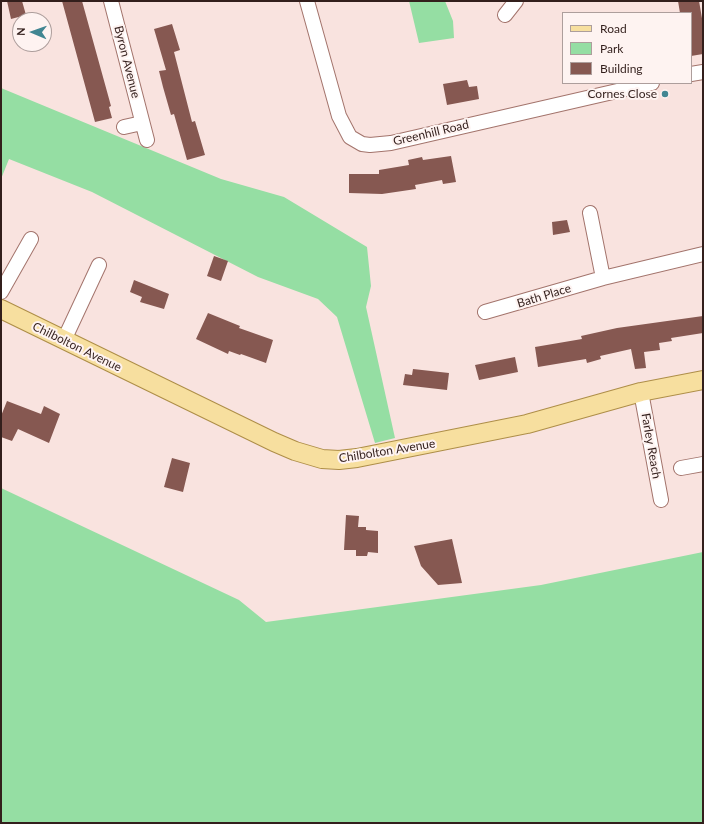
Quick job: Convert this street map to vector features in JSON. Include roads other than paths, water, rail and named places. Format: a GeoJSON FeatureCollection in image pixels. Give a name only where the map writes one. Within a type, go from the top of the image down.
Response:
{"type":"FeatureCollection","features":[{"type":"Feature","properties":{"kind":"main road","name":"Chilbolton Avenue"},"geometry":{"type":"LineString","coordinates":[[1,309],[274,442],[295,451],[322,459],[339,460],[357,458],[460,439],[527,424],[641,392],[703,380]]}},
{"type":"Feature","properties":{"kind":"street","name":"Byron Avenue"},"geometry":{"type":"LineString","coordinates":[[111,1],[147,140]]}},
{"type":"Feature","properties":{"kind":"street","name":"Greenhill Road"},"geometry":{"type":"LineString","coordinates":[[307,1],[340,116],[350,137],[362,144],[370,145],[391,143],[648,84]]}},
{"type":"Feature","properties":{"kind":"street"},"geometry":{"type":"LineString","coordinates":[[505,15],[516,1]]}},
{"type":"Feature","properties":{"kind":"street"},"geometry":{"type":"LineString","coordinates":[[692,74],[703,72]]}},
{"type":"Feature","properties":{"kind":"street"},"geometry":{"type":"LineString","coordinates":[[124,127],[142,123]]}},
{"type":"Feature","properties":{"kind":"street"},"geometry":{"type":"LineString","coordinates":[[590,213],[603,278]]}},
{"type":"Feature","properties":{"kind":"street"},"geometry":{"type":"LineString","coordinates":[[1,292],[31,239]]}},
{"type":"Feature","properties":{"kind":"street","name":"Bath Place"},"geometry":{"type":"LineString","coordinates":[[485,312],[603,278],[703,254]]}},
{"type":"Feature","properties":{"kind":"street"},"geometry":{"type":"LineString","coordinates":[[64,340],[100,265]]}},
{"type":"Feature","properties":{"kind":"street","name":"Farley Reach"},"geometry":{"type":"LineString","coordinates":[[641,392],[661,500]]}},
{"type":"Feature","properties":{"kind":"street"},"geometry":{"type":"LineString","coordinates":[[681,468],[703,464]]}},
{"type":"Feature","properties":{"kind":"place","name":"Cornes Close"},"geometry":{"type":"Point","coordinates":[665,94]}}]}
